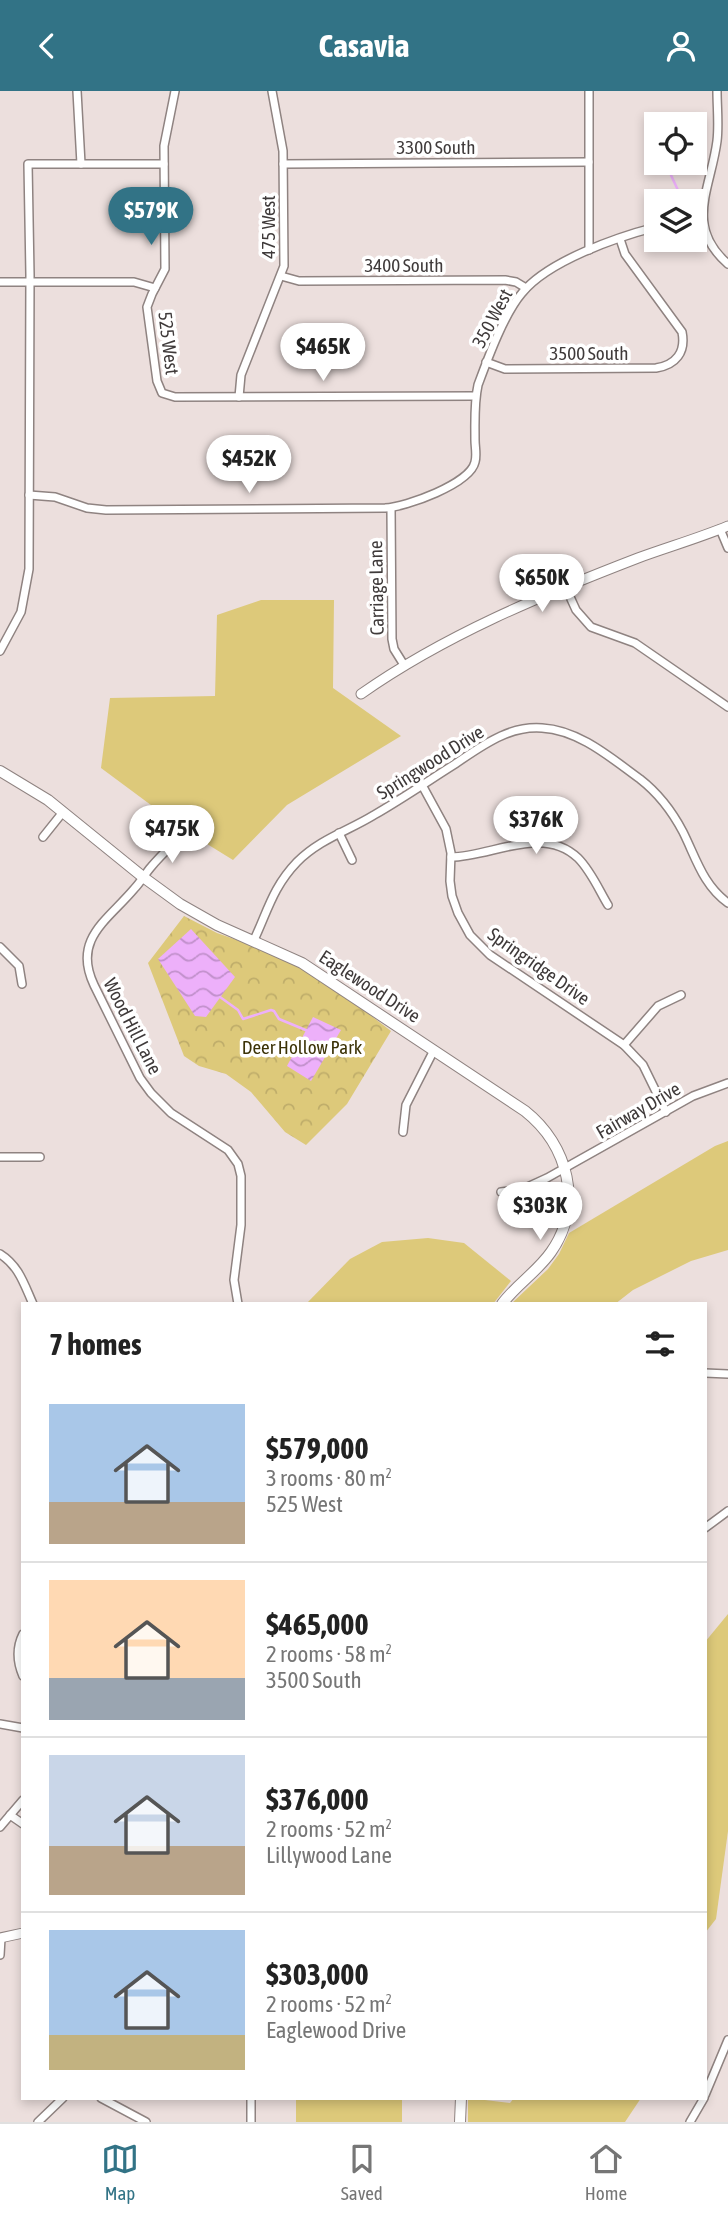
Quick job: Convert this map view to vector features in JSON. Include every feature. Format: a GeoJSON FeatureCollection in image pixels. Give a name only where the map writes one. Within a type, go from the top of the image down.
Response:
{"type":"FeatureCollection","features":[{"type":"Feature","properties":{"kind":"main road","name":"Eaglewood Drive"},"geometry":{"type":"LineString","coordinates":[[0,771],[36,792],[143,877],[197,915],[302,963],[534,1118],[554,1142],[565,1168],[569,1200],[562,1232],[546,1259],[504,1302]]}},
{"type":"Feature","properties":{"kind":"main road"},"geometry":{"type":"LineString","coordinates":[[460,2122],[461,2100]]}},
{"type":"Feature","properties":{"kind":"street"},"geometry":{"type":"LineString","coordinates":[[78,91],[82,164]]}},
{"type":"Feature","properties":{"kind":"street","name":"525 West"},"geometry":{"type":"LineString","coordinates":[[175,91],[165,138],[165,269],[149,301],[147,315],[158,384],[162,393],[175,397],[239,397]]}},
{"type":"Feature","properties":{"kind":"street","name":"475 West"},"geometry":{"type":"LineString","coordinates":[[239,397],[241,375],[284,266],[283,164],[280,127],[272,91]]}},
{"type":"Feature","properties":{"kind":"street"},"geometry":{"type":"LineString","coordinates":[[589,91],[589,250],[644,230]]}},
{"type":"Feature","properties":{"kind":"street"},"geometry":{"type":"LineString","coordinates":[[706,189],[717,137],[717,91]]}},
{"type":"Feature","properties":{"kind":"street","name":"3300 South"},"geometry":{"type":"LineString","coordinates":[[283,164],[589,162]]}},
{"type":"Feature","properties":{"kind":"street"},"geometry":{"type":"LineString","coordinates":[[0,651],[21,612],[29,569],[27,164],[164,164]]}},
{"type":"Feature","properties":{"kind":"street"},"geometry":{"type":"LineString","coordinates":[[707,237],[728,264]]}},
{"type":"Feature","properties":{"kind":"street","name":"3500 South"},"geometry":{"type":"LineString","coordinates":[[486,362],[505,369],[656,368],[674,362],[683,347],[680,328],[625,254],[620,239]]}},
{"type":"Feature","properties":{"kind":"street","name":"350 West"},"geometry":{"type":"LineString","coordinates":[[391,508],[421,499],[461,479],[473,468],[476,457],[475,396],[486,362],[515,303],[526,288],[570,259],[589,250]]}},
{"type":"Feature","properties":{"kind":"street","name":"3400 South"},"geometry":{"type":"LineString","coordinates":[[281,277],[299,281],[499,280],[516,282],[526,288]]}},
{"type":"Feature","properties":{"kind":"street"},"geometry":{"type":"LineString","coordinates":[[0,282],[134,282],[155,288]]}},
{"type":"Feature","properties":{"kind":"street"},"geometry":{"type":"LineString","coordinates":[[239,397],[475,396]]}},
{"type":"Feature","properties":{"kind":"street"},"geometry":{"type":"LineString","coordinates":[[29,495],[55,497],[99,510],[391,508]]}},
{"type":"Feature","properties":{"kind":"street","name":"Carriage Lane"},"geometry":{"type":"LineString","coordinates":[[391,508],[392,639],[394,649],[404,665]]}},
{"type":"Feature","properties":{"kind":"street"},"geometry":{"type":"LineString","coordinates":[[361,694],[404,665],[487,622],[635,559],[724,527],[728,548]]}},
{"type":"Feature","properties":{"kind":"street"},"geometry":{"type":"LineString","coordinates":[[566,588],[576,610],[592,627],[635,643],[728,707]]}},
{"type":"Feature","properties":{"kind":"street","name":"Springwood Drive"},"geometry":{"type":"LineString","coordinates":[[254,940],[268,904],[284,878],[306,854],[372,816],[490,741],[505,734],[533,728],[552,729],[587,742],[657,794],[679,824],[705,878],[728,903]]}},
{"type":"Feature","properties":{"kind":"street","name":"Springridge Drive"},"geometry":{"type":"LineString","coordinates":[[422,785],[449,837],[450,881],[454,905],[465,928],[479,946],[624,1045],[643,1065],[666,1112]]}},
{"type":"Feature","properties":{"kind":"street"},"geometry":{"type":"LineString","coordinates":[[43,837],[63,812]]}},
{"type":"Feature","properties":{"kind":"street"},"geometry":{"type":"LineString","coordinates":[[339,833],[352,860]]}},
{"type":"Feature","properties":{"kind":"street","name":"Wood Hill Lane"},"geometry":{"type":"LineString","coordinates":[[181,836],[101,922],[93,934],[87,956],[88,971],[140,1078],[150,1093],[171,1113],[228,1150],[238,1164],[241,1176],[241,1225],[234,1280],[238,1302]]}},
{"type":"Feature","properties":{"kind":"street"},"geometry":{"type":"LineString","coordinates":[[450,857],[466,857],[534,842],[556,845],[580,860],[608,905]]}},
{"type":"Feature","properties":{"kind":"street"},"geometry":{"type":"LineString","coordinates":[[0,947],[19,966],[22,984]]}},
{"type":"Feature","properties":{"kind":"street"},"geometry":{"type":"LineString","coordinates":[[624,1045],[658,1006],[681,995]]}},
{"type":"Feature","properties":{"kind":"street"},"geometry":{"type":"LineString","coordinates":[[402,1132],[406,1105],[434,1050]]}},
{"type":"Feature","properties":{"kind":"street","name":"Fairway Drive"},"geometry":{"type":"LineString","coordinates":[[501,1192],[523,1189],[694,1096],[728,1083]]}},
{"type":"Feature","properties":{"kind":"street"},"geometry":{"type":"LineString","coordinates":[[0,1157],[40,1157]]}},
{"type":"Feature","properties":{"kind":"street"},"geometry":{"type":"LineString","coordinates":[[0,1254],[20,1272],[32,1302]]}},
{"type":"Feature","properties":{"kind":"street"},"geometry":{"type":"LineString","coordinates":[[707,1373],[728,1374]]}},
{"type":"Feature","properties":{"kind":"street"},"geometry":{"type":"LineString","coordinates":[[707,1527],[728,1511]]}},
{"type":"Feature","properties":{"kind":"street"},"geometry":{"type":"LineString","coordinates":[[21,1638],[18,1655],[21,1668]]}},
{"type":"Feature","properties":{"kind":"street"},"geometry":{"type":"LineString","coordinates":[[0,1724],[21,1728]]}},
{"type":"Feature","properties":{"kind":"street"},"geometry":{"type":"LineString","coordinates":[[0,1827],[21,1802]]}},
{"type":"Feature","properties":{"kind":"street"},"geometry":{"type":"LineString","coordinates":[[10,1815],[21,1823]]}},
{"type":"Feature","properties":{"kind":"street"},"geometry":{"type":"LineString","coordinates":[[0,1955],[1,1938],[21,1933]]}},
{"type":"Feature","properties":{"kind":"street"},"geometry":{"type":"LineString","coordinates":[[707,2090],[728,2040]]}},
{"type":"Feature","properties":{"kind":"street"},"geometry":{"type":"LineString","coordinates":[[38,2122],[61,2100]]}},
{"type":"Feature","properties":{"kind":"street"},"geometry":{"type":"LineString","coordinates":[[105,2100],[146,2122]]}},
{"type":"Feature","properties":{"kind":"street"},"geometry":{"type":"LineString","coordinates":[[251,2100],[251,2122]]}},
{"type":"Feature","properties":{"kind":"street"},"geometry":{"type":"LineString","coordinates":[[690,2122],[702,2100]]}},
{"type":"Feature","properties":{"kind":"green space"},"geometry":{"type":"Polygon","coordinates":[[[261,600],[334,600],[333,688],[401,736],[287,805],[233,860],[186,831],[101,768],[110,698],[215,696],[217,615],[261,600]]]}},
{"type":"Feature","properties":{"kind":"green space","name":"Deer Hollow Park"},"geometry":{"type":"Polygon","coordinates":[[[184,916],[217,933],[301,968],[340,992],[391,1031],[347,1104],[306,1145],[285,1132],[251,1092],[226,1074],[199,1066],[184,1056],[148,963],[184,916]]]}},
{"type":"Feature","properties":{"kind":"green space"},"geometry":{"type":"Polygon","coordinates":[[[728,1141],[728,1250],[691,1261],[633,1290],[618,1302],[513,1302],[548,1269],[569,1233],[715,1146],[728,1141]]]}},
{"type":"Feature","properties":{"kind":"green space"},"geometry":{"type":"Polygon","coordinates":[[[428,1238],[464,1243],[511,1281],[495,1302],[308,1302],[350,1259],[382,1242],[428,1238]]]}},
{"type":"Feature","properties":{"kind":"green space"},"geometry":{"type":"Polygon","coordinates":[[[728,1614],[728,1831],[716,1919],[707,1930],[707,1640],[728,1614]]]}},
{"type":"Feature","properties":{"kind":"green space"},"geometry":{"type":"Polygon","coordinates":[[[296,2100],[402,2100],[402,2122],[296,2122],[296,2100]]]}},
{"type":"Feature","properties":{"kind":"green space"},"geometry":{"type":"Polygon","coordinates":[[[468,2100],[510,2103],[512,2100],[640,2100],[625,2122],[468,2122],[468,2100]]]}},
{"type":"Feature","properties":{"kind":"water"},"geometry":{"type":"Polygon","coordinates":[[[191,929],[235,977],[206,1017],[195,1016],[158,959],[191,929]]]}},
{"type":"Feature","properties":{"kind":"water"},"geometry":{"type":"Polygon","coordinates":[[[313,1017],[341,1030],[311,1081],[287,1066],[313,1017]]]}},
{"type":"Feature","properties":{"kind":"waterway"},"geometry":{"type":"LineString","coordinates":[[671,175],[677,189]]}},
{"type":"Feature","properties":{"kind":"waterway"},"geometry":{"type":"LineString","coordinates":[[220,997],[238,1010],[243,1019],[271,1010],[279,1019],[308,1031]]}}]}
